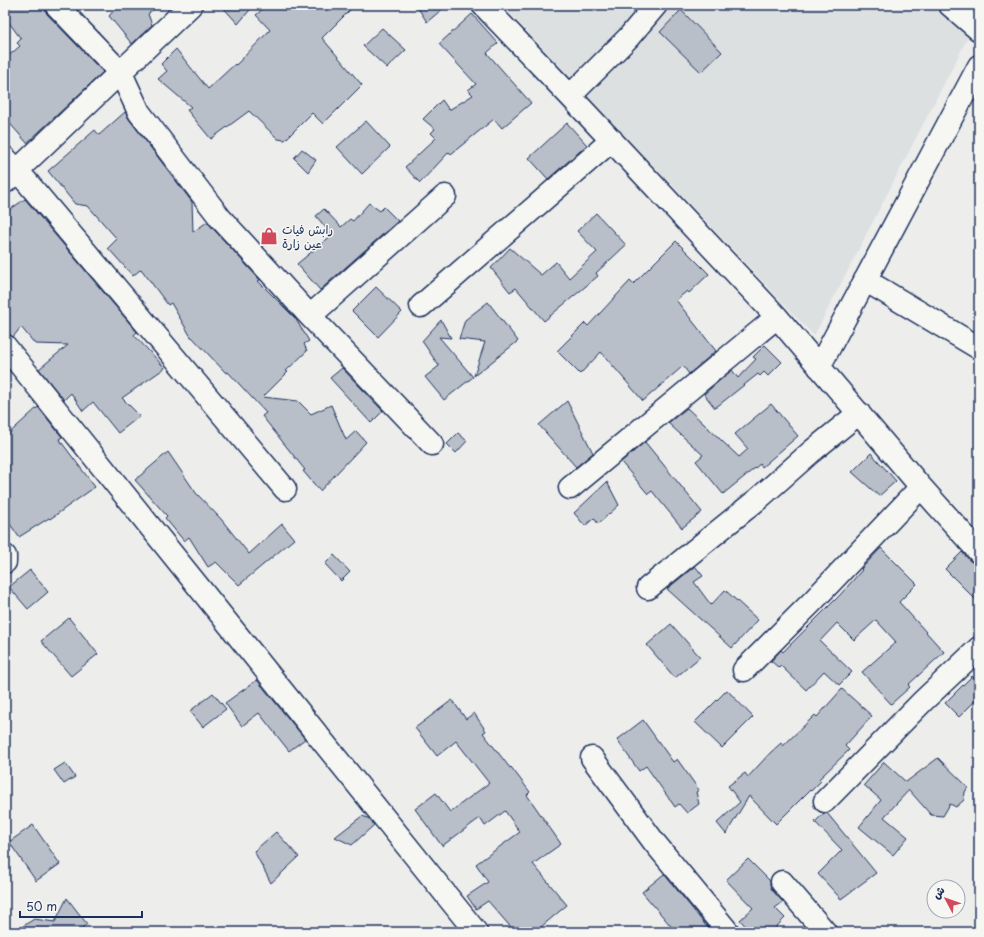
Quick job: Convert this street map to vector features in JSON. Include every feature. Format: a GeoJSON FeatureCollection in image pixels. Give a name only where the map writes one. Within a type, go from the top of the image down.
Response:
{"type":"FeatureCollection","features":[{"type":"Feature","properties":{"kind":"street"},"geometry":{"type":"LineString","coordinates":[[56,5],[121,73],[140,112],[221,219],[310,316],[432,444]]}},
{"type":"Feature","properties":{"kind":"street"},"geometry":{"type":"LineString","coordinates":[[191,5],[121,73],[9,170],[285,489]]}},
{"type":"Feature","properties":{"kind":"street"},"geometry":{"type":"LineString","coordinates":[[483,5],[612,140],[777,317],[921,487],[979,552]]}},
{"type":"Feature","properties":{"kind":"street"},"geometry":{"type":"LineString","coordinates":[[570,96],[628,38],[656,5]]}},
{"type":"Feature","properties":{"kind":"street"},"geometry":{"type":"LineString","coordinates":[[950,5],[979,30]]}},
{"type":"Feature","properties":{"kind":"street"},"geometry":{"type":"LineString","coordinates":[[819,367],[979,66]]}},
{"type":"Feature","properties":{"kind":"street"},"geometry":{"type":"LineString","coordinates":[[421,306],[612,140]]}},
{"type":"Feature","properties":{"kind":"street"},"geometry":{"type":"LineString","coordinates":[[310,316],[445,196]]}},
{"type":"Feature","properties":{"kind":"street"},"geometry":{"type":"LineString","coordinates":[[865,280],[979,348]]}},
{"type":"Feature","properties":{"kind":"street"},"geometry":{"type":"LineString","coordinates":[[570,488],[777,317]]}},
{"type":"Feature","properties":{"kind":"street"},"geometry":{"type":"LineString","coordinates":[[5,346],[476,932]]}},
{"type":"Feature","properties":{"kind":"street"},"geometry":{"type":"LineString","coordinates":[[648,588],[758,499],[811,452],[859,413]]}},
{"type":"Feature","properties":{"kind":"street"},"geometry":{"type":"LineString","coordinates":[[744,670],[812,602],[921,487]]}},
{"type":"Feature","properties":{"kind":"street"},"geometry":{"type":"LineString","coordinates":[[5,556],[5,562]]}},
{"type":"Feature","properties":{"kind":"street"},"geometry":{"type":"LineString","coordinates":[[825,801],[923,701],[979,648]]}},
{"type":"Feature","properties":{"kind":"street"},"geometry":{"type":"LineString","coordinates":[[592,758],[654,842],[728,932]]}},
{"type":"Feature","properties":{"kind":"street"},"geometry":{"type":"LineString","coordinates":[[782,882],[825,932]]}},
{"type":"Feature","properties":{"kind":"shaded area"},"geometry":{"type":"Polygon","coordinates":[[[502,5],[979,5],[979,16],[814,336],[502,5]]]}},
{"type":"Feature","properties":{"kind":"building"},"geometry":{"type":"Polygon","coordinates":[[[5,5],[44,5],[47,14],[103,72],[27,143],[5,118],[5,59],[20,46],[17,43],[21,39],[5,17],[5,5]]]}},
{"type":"Feature","properties":{"kind":"building"},"geometry":{"type":"Polygon","coordinates":[[[119,5],[158,5],[148,14],[152,25],[132,44],[109,16],[119,5]]]}},
{"type":"Feature","properties":{"kind":"building"},"geometry":{"type":"Polygon","coordinates":[[[221,5],[254,5],[238,24],[221,5]]]}},
{"type":"Feature","properties":{"kind":"building"},"geometry":{"type":"Polygon","coordinates":[[[267,5],[355,5],[322,38],[362,85],[323,124],[312,113],[285,140],[278,139],[249,111],[211,139],[187,110],[191,107],[158,79],[167,71],[161,64],[176,49],[208,89],[235,64],[236,65],[270,30],[256,15],[267,5]]]}},
{"type":"Feature","properties":{"kind":"building"},"geometry":{"type":"Polygon","coordinates":[[[416,5],[447,5],[427,22],[416,5]]]}},
{"type":"Feature","properties":{"kind":"building"},"geometry":{"type":"Polygon","coordinates":[[[681,10],[722,52],[701,72],[660,32],[681,10]]]}},
{"type":"Feature","properties":{"kind":"building"},"geometry":{"type":"Polygon","coordinates":[[[472,14],[498,43],[487,53],[531,103],[502,128],[494,119],[451,154],[449,152],[420,183],[405,167],[436,138],[431,133],[435,129],[423,119],[442,100],[449,110],[473,95],[468,90],[476,84],[439,44],[472,14]]]}},
{"type":"Feature","properties":{"kind":"building"},"geometry":{"type":"Polygon","coordinates":[[[382,28],[406,50],[387,68],[363,46],[382,28]]]}},
{"type":"Feature","properties":{"kind":"building"},"geometry":{"type":"Polygon","coordinates":[[[125,112],[192,202],[193,232],[207,222],[260,280],[258,281],[295,318],[309,341],[304,344],[307,351],[286,371],[288,372],[263,397],[298,401],[311,414],[331,405],[346,440],[356,431],[366,442],[320,491],[303,471],[305,470],[262,416],[266,413],[228,372],[226,373],[191,337],[171,303],[168,305],[141,269],[133,276],[108,248],[117,239],[88,206],[75,204],[48,171],[95,130],[99,135],[125,112]]]}},
{"type":"Feature","properties":{"kind":"building"},"geometry":{"type":"Polygon","coordinates":[[[366,121],[390,147],[362,174],[337,147],[366,121]]]}},
{"type":"Feature","properties":{"kind":"building"},"geometry":{"type":"Polygon","coordinates":[[[567,123],[587,145],[548,179],[529,158],[567,123]]]}},
{"type":"Feature","properties":{"kind":"building"},"geometry":{"type":"Polygon","coordinates":[[[302,149],[316,160],[308,172],[294,158],[302,149]]]}},
{"type":"Feature","properties":{"kind":"building"},"geometry":{"type":"Polygon","coordinates":[[[25,199],[137,332],[134,335],[165,368],[122,398],[140,416],[118,433],[93,402],[83,411],[71,393],[64,400],[39,369],[68,345],[35,344],[21,327],[13,337],[9,334],[5,334],[5,213],[25,199]]]}},
{"type":"Feature","properties":{"kind":"building"},"geometry":{"type":"Polygon","coordinates":[[[369,203],[380,211],[384,207],[398,221],[320,290],[297,264],[332,235],[316,216],[324,209],[341,227],[350,219],[353,221],[369,203]]]}},
{"type":"Feature","properties":{"kind":"building"},"geometry":{"type":"Polygon","coordinates":[[[596,213],[626,245],[596,273],[598,276],[544,321],[516,288],[510,292],[491,268],[510,248],[541,275],[556,262],[569,278],[597,252],[577,231],[596,213]]]}},
{"type":"Feature","properties":{"kind":"building"},"geometry":{"type":"Polygon","coordinates":[[[676,241],[709,274],[689,293],[687,291],[676,300],[716,351],[689,374],[683,366],[643,401],[601,352],[580,374],[557,351],[585,323],[588,326],[630,281],[633,284],[676,241]]]}},
{"type":"Feature","properties":{"kind":"building"},"geometry":{"type":"Polygon","coordinates":[[[376,287],[402,312],[378,337],[352,311],[376,287]]]}},
{"type":"Feature","properties":{"kind":"building"},"geometry":{"type":"Polygon","coordinates":[[[488,302],[518,341],[474,376],[485,342],[459,339],[465,320],[488,302]]]}},
{"type":"Feature","properties":{"kind":"building"},"geometry":{"type":"Polygon","coordinates":[[[441,320],[451,338],[439,337],[473,377],[444,400],[425,377],[439,366],[422,341],[441,320]]]}},
{"type":"Feature","properties":{"kind":"building"},"geometry":{"type":"Polygon","coordinates":[[[765,345],[782,362],[768,376],[764,372],[760,376],[758,374],[715,408],[704,394],[732,370],[738,378],[756,359],[753,357],[765,345]]]}},
{"type":"Feature","properties":{"kind":"building"},"geometry":{"type":"Polygon","coordinates":[[[342,368],[383,411],[371,423],[330,378],[342,368]]]}},
{"type":"Feature","properties":{"kind":"building"},"geometry":{"type":"Polygon","coordinates":[[[567,401],[593,453],[576,467],[539,425],[567,401]]]}},
{"type":"Feature","properties":{"kind":"building"},"geometry":{"type":"Polygon","coordinates":[[[771,404],[798,436],[762,467],[760,464],[723,494],[696,461],[703,455],[668,423],[687,408],[739,457],[748,449],[735,434],[771,404]]]}},
{"type":"Feature","properties":{"kind":"building"},"geometry":{"type":"Polygon","coordinates":[[[38,407],[62,437],[59,439],[95,487],[50,519],[49,518],[19,537],[5,517],[5,437],[38,407]]]}},
{"type":"Feature","properties":{"kind":"building"},"geometry":{"type":"Polygon","coordinates":[[[458,433],[467,441],[456,453],[447,444],[458,433]]]}},
{"type":"Feature","properties":{"kind":"building"},"geometry":{"type":"Polygon","coordinates":[[[645,442],[702,512],[682,528],[652,491],[648,494],[621,462],[645,442]]]}},
{"type":"Feature","properties":{"kind":"building"},"geometry":{"type":"Polygon","coordinates":[[[168,452],[196,493],[221,519],[249,554],[282,524],[294,539],[239,585],[216,562],[208,567],[189,537],[184,541],[165,518],[167,516],[135,480],[168,452]]]}},
{"type":"Feature","properties":{"kind":"building"},"geometry":{"type":"Polygon","coordinates":[[[871,453],[896,481],[879,496],[852,472],[871,453]]]}},
{"type":"Feature","properties":{"kind":"building"},"geometry":{"type":"Polygon","coordinates":[[[607,482],[619,505],[598,524],[594,518],[585,526],[574,513],[607,482]]]}},
{"type":"Feature","properties":{"kind":"building"},"geometry":{"type":"Polygon","coordinates":[[[881,548],[917,584],[899,602],[944,652],[908,685],[910,687],[891,704],[862,672],[896,642],[876,620],[854,640],[837,623],[820,641],[852,672],[839,685],[824,671],[806,690],[781,666],[779,668],[771,661],[781,650],[783,652],[840,595],[862,570],[861,569],[881,548]]]}},
{"type":"Feature","properties":{"kind":"building"},"geometry":{"type":"Polygon","coordinates":[[[962,552],[970,561],[979,565],[979,603],[945,569],[962,552]]]}},
{"type":"Feature","properties":{"kind":"building"},"geometry":{"type":"Polygon","coordinates":[[[334,555],[350,572],[341,581],[325,564],[334,555]]]}},
{"type":"Feature","properties":{"kind":"building"},"geometry":{"type":"Polygon","coordinates":[[[695,566],[703,576],[694,582],[711,605],[725,590],[758,620],[732,648],[667,589],[695,566]]]}},
{"type":"Feature","properties":{"kind":"building"},"geometry":{"type":"Polygon","coordinates":[[[30,570],[48,592],[28,609],[9,587],[30,570]]]}},
{"type":"Feature","properties":{"kind":"building"},"geometry":{"type":"Polygon","coordinates":[[[69,618],[98,654],[71,676],[41,641],[69,618]]]}},
{"type":"Feature","properties":{"kind":"building"},"geometry":{"type":"Polygon","coordinates":[[[671,624],[700,657],[675,678],[647,645],[671,624]]]}},
{"type":"Feature","properties":{"kind":"building"},"geometry":{"type":"Polygon","coordinates":[[[972,676],[979,683],[979,697],[959,717],[945,703],[972,676]]]}},
{"type":"Feature","properties":{"kind":"building"},"geometry":{"type":"Polygon","coordinates":[[[257,680],[305,739],[289,751],[259,713],[242,726],[225,703],[257,680]]]}},
{"type":"Feature","properties":{"kind":"building"},"geometry":{"type":"Polygon","coordinates":[[[842,689],[872,716],[845,746],[849,750],[819,779],[821,781],[776,824],[749,796],[726,834],[717,823],[740,802],[728,786],[745,773],[748,777],[781,743],[783,746],[815,715],[817,717],[842,689]]]}},
{"type":"Feature","properties":{"kind":"building"},"geometry":{"type":"Polygon","coordinates":[[[727,690],[753,717],[722,748],[695,722],[727,690]]]}},
{"type":"Feature","properties":{"kind":"building"},"geometry":{"type":"Polygon","coordinates":[[[213,693],[226,709],[203,727],[190,711],[213,693]]]}},
{"type":"Feature","properties":{"kind":"building"},"geometry":{"type":"Polygon","coordinates":[[[452,700],[466,719],[474,713],[486,731],[483,733],[530,792],[527,795],[561,844],[533,864],[567,905],[535,932],[515,932],[488,901],[476,909],[467,896],[488,882],[476,864],[520,832],[505,811],[485,826],[480,818],[442,846],[415,809],[436,793],[450,812],[489,783],[456,741],[437,756],[415,728],[452,700]]]}},
{"type":"Feature","properties":{"kind":"building"},"geometry":{"type":"Polygon","coordinates":[[[643,720],[673,762],[677,759],[699,790],[696,792],[699,804],[687,813],[679,804],[675,807],[646,766],[639,771],[617,740],[643,720]]]}},
{"type":"Feature","properties":{"kind":"building"},"geometry":{"type":"Polygon","coordinates":[[[938,758],[968,787],[965,792],[964,800],[956,807],[950,804],[943,816],[931,815],[909,790],[884,817],[908,837],[893,855],[859,827],[881,800],[864,785],[884,762],[906,782],[938,758]]]}},
{"type":"Feature","properties":{"kind":"building"},"geometry":{"type":"Polygon","coordinates":[[[65,763],[75,777],[64,784],[54,770],[65,763]]]}},
{"type":"Feature","properties":{"kind":"building"},"geometry":{"type":"Polygon","coordinates":[[[824,813],[827,813],[876,873],[841,899],[818,874],[842,850],[815,822],[824,813]]]}},
{"type":"Feature","properties":{"kind":"building"},"geometry":{"type":"Polygon","coordinates":[[[362,816],[368,818],[374,825],[352,845],[335,837],[362,816]]]}},
{"type":"Feature","properties":{"kind":"building"},"geometry":{"type":"Polygon","coordinates":[[[33,825],[60,864],[36,881],[9,842],[33,825]]]}},
{"type":"Feature","properties":{"kind":"building"},"geometry":{"type":"Polygon","coordinates":[[[276,832],[299,857],[271,883],[254,851],[276,832]]]}},
{"type":"Feature","properties":{"kind":"building"},"geometry":{"type":"Polygon","coordinates":[[[748,859],[770,881],[772,890],[783,902],[775,908],[785,918],[771,932],[751,932],[740,920],[753,908],[726,880],[748,859]]]}},
{"type":"Feature","properties":{"kind":"building"},"geometry":{"type":"Polygon","coordinates":[[[664,874],[711,932],[676,932],[642,892],[664,874]]]}},
{"type":"Feature","properties":{"kind":"building"},"geometry":{"type":"Polygon","coordinates":[[[67,898],[87,924],[77,932],[14,932],[34,919],[55,922],[67,898]]]}},
{"type":"Feature","properties":{"kind":"place","name":"رابش فيات عين زارة"},"geometry":{"type":"Point","coordinates":[269,236]}}]}
